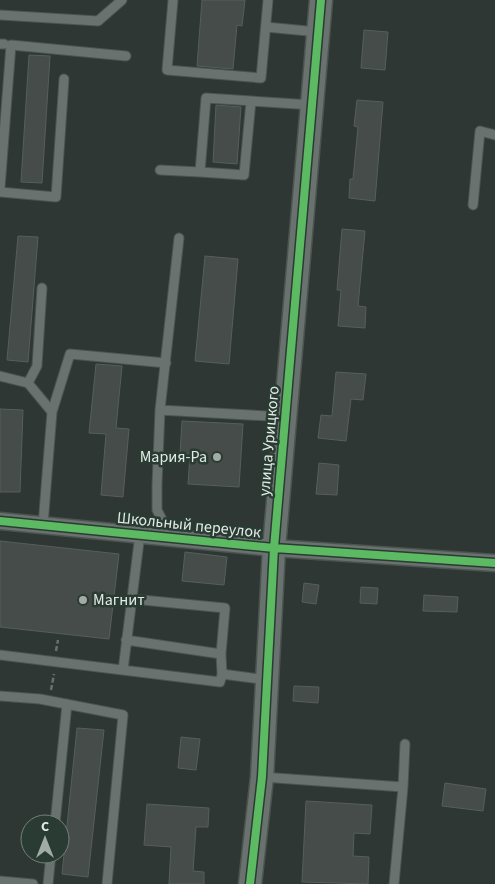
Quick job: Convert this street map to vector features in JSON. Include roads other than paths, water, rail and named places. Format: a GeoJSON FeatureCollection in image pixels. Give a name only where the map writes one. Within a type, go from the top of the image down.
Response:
{"type":"FeatureCollection","features":[{"type":"Feature","properties":{"kind":"street","name":"улица Урицкого"},"geometry":{"type":"LineString","coordinates":[[250,884],[262,777],[274,548],[321,0]]}},
{"type":"Feature","properties":{"kind":"street","name":"Школьный переулок"},"geometry":{"type":"LineString","coordinates":[[0,521],[274,548],[495,563]]}},
{"type":"Feature","properties":{"kind":"lane"},"geometry":{"type":"LineString","coordinates":[[0,15],[98,21],[122,0]]}},
{"type":"Feature","properties":{"kind":"lane"},"geometry":{"type":"LineString","coordinates":[[173,0],[167,70],[261,78],[268,0]]}},
{"type":"Feature","properties":{"kind":"lane"},"geometry":{"type":"LineString","coordinates":[[266,27],[318,32]]}},
{"type":"Feature","properties":{"kind":"lane"},"geometry":{"type":"LineString","coordinates":[[0,188],[12,45],[126,56]]}},
{"type":"Feature","properties":{"kind":"lane"},"geometry":{"type":"LineString","coordinates":[[0,192],[56,196],[64,79]]}},
{"type":"Feature","properties":{"kind":"lane"},"geometry":{"type":"LineString","coordinates":[[200,172],[206,98],[312,105]]}},
{"type":"Feature","properties":{"kind":"lane"},"geometry":{"type":"LineString","coordinates":[[160,170],[244,175],[251,101]]}},
{"type":"Feature","properties":{"kind":"lane"},"geometry":{"type":"LineString","coordinates":[[473,205],[480,131],[495,135]]}},
{"type":"Feature","properties":{"kind":"lane"},"geometry":{"type":"LineString","coordinates":[[170,538],[157,510],[160,410],[179,238]]}},
{"type":"Feature","properties":{"kind":"lane"},"geometry":{"type":"LineString","coordinates":[[28,383],[37,366],[42,288]]}},
{"type":"Feature","properties":{"kind":"lane"},"geometry":{"type":"LineString","coordinates":[[43,525],[52,412],[70,354],[166,363]]}},
{"type":"Feature","properties":{"kind":"lane"},"geometry":{"type":"LineString","coordinates":[[0,376],[28,383],[52,412]]}},
{"type":"Feature","properties":{"kind":"lane"},"geometry":{"type":"LineString","coordinates":[[160,410],[285,417]]}},
{"type":"Feature","properties":{"kind":"lane"},"geometry":{"type":"LineString","coordinates":[[123,670],[140,534]]}},
{"type":"Feature","properties":{"kind":"lane"},"geometry":{"type":"LineString","coordinates":[[0,655],[220,682],[225,608],[132,598]]}},
{"type":"Feature","properties":{"kind":"lane"},"geometry":{"type":"LineString","coordinates":[[126,640],[221,654]]}},
{"type":"Feature","properties":{"kind":"lane"},"geometry":{"type":"LineString","coordinates":[[222,674],[267,680]]}},
{"type":"Feature","properties":{"kind":"lane"},"geometry":{"type":"LineString","coordinates":[[0,696],[40,699],[123,715],[107,884]]}},
{"type":"Feature","properties":{"kind":"lane"},"geometry":{"type":"LineString","coordinates":[[55,814],[67,704]]}},
{"type":"Feature","properties":{"kind":"lane"},"geometry":{"type":"LineString","coordinates":[[394,884],[405,744]]}},
{"type":"Feature","properties":{"kind":"lane"},"geometry":{"type":"LineString","coordinates":[[262,777],[403,787]]}},
{"type":"Feature","properties":{"kind":"lane"},"geometry":{"type":"LineString","coordinates":[[48,884],[51,864]]}},
{"type":"Feature","properties":{"kind":"lane"},"geometry":{"type":"LineString","coordinates":[[0,881],[33,884]]}},
{"type":"Feature","properties":{"kind":"place","name":"Мария-Ра"},"geometry":{"type":"Point","coordinates":[217,457]}},
{"type":"Feature","properties":{"kind":"place","name":"Магнит"},"geometry":{"type":"Point","coordinates":[83,600]}}]}
